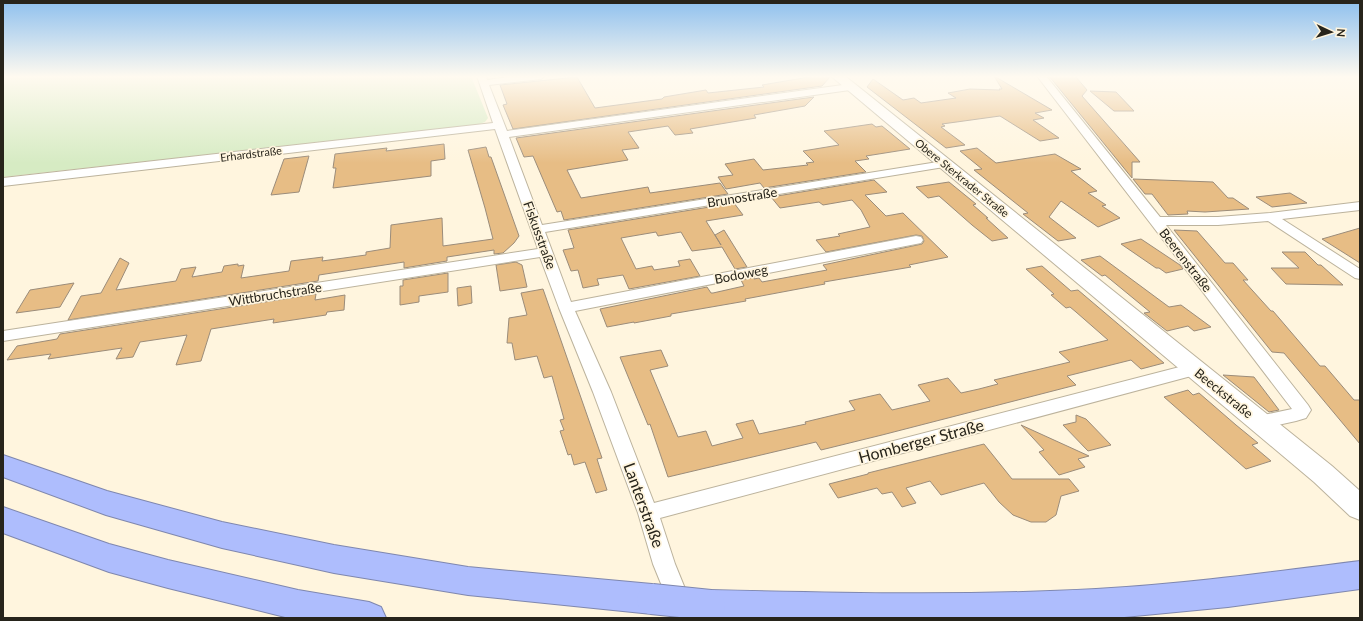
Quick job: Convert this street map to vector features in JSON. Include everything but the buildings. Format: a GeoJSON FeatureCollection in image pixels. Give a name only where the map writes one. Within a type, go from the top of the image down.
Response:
{"type":"FeatureCollection","features":[{"type":"Feature","properties":{"kind":"highway"},"geometry":{"type":"LineString","coordinates":[[3,466],[106,503],[222,535],[327,557],[468,581],[652,599],[698,611],[802,608],[972,608],[1097,604],[1239,592],[1360,575]]}},
{"type":"Feature","properties":{"kind":"highway"},"geometry":{"type":"LineString","coordinates":[[3,520],[109,558],[168,574],[298,605],[369,618]]}},
{"type":"Feature","properties":{"kind":"street","name":"Fiskusstraße"},"geometry":{"type":"LineString","coordinates":[[491,105],[539,229],[566,308],[602,392]]}},
{"type":"Feature","properties":{"kind":"street","name":"Erhardstraße"},"geometry":{"type":"LineString","coordinates":[[3,182],[501,130],[704,105]]}},
{"type":"Feature","properties":{"kind":"street","name":"Obere Sterkrader Straße"},"geometry":{"type":"LineString","coordinates":[[872,105],[1086,280]]}},
{"type":"Feature","properties":{"kind":"street","name":"Beerenstraße"},"geometry":{"type":"LineString","coordinates":[[1064,105],[1302,410],[1296,415],[1260,422]]}},
{"type":"Feature","properties":{"kind":"street","name":"Brunostraße"},"geometry":{"type":"LineString","coordinates":[[539,229],[944,164]]}},
{"type":"Feature","properties":{"kind":"street"},"geometry":{"type":"LineString","coordinates":[[1156,221],[1218,221],[1270,217],[1360,206]]}},
{"type":"Feature","properties":{"kind":"street"},"geometry":{"type":"LineString","coordinates":[[1270,217],[1360,275]]}},
{"type":"Feature","properties":{"kind":"street","name":"Bodoweg"},"geometry":{"type":"LineString","coordinates":[[566,308],[916,240]]}},
{"type":"Feature","properties":{"kind":"street","name":"Wittbruchstraße"},"geometry":{"type":"LineString","coordinates":[[3,336],[546,252]]}},
{"type":"Feature","properties":{"kind":"street","name":"Beeckstraße"},"geometry":{"type":"LineString","coordinates":[[1086,280],[1323,474],[1360,508]]}},
{"type":"Feature","properties":{"kind":"street","name":"Homberger Straße"},"geometry":{"type":"LineString","coordinates":[[648,512],[1195,369]]}},
{"type":"Feature","properties":{"kind":"street","name":"Lanterstraße"},"geometry":{"type":"LineString","coordinates":[[602,392],[648,512],[664,564],[698,611]]}},
{"type":"Feature","properties":{"kind":"green space"},"geometry":{"type":"Polygon","coordinates":[[[3,105],[483,105],[488,118],[485,122],[476,125],[3,177],[3,105]]]}}]}
